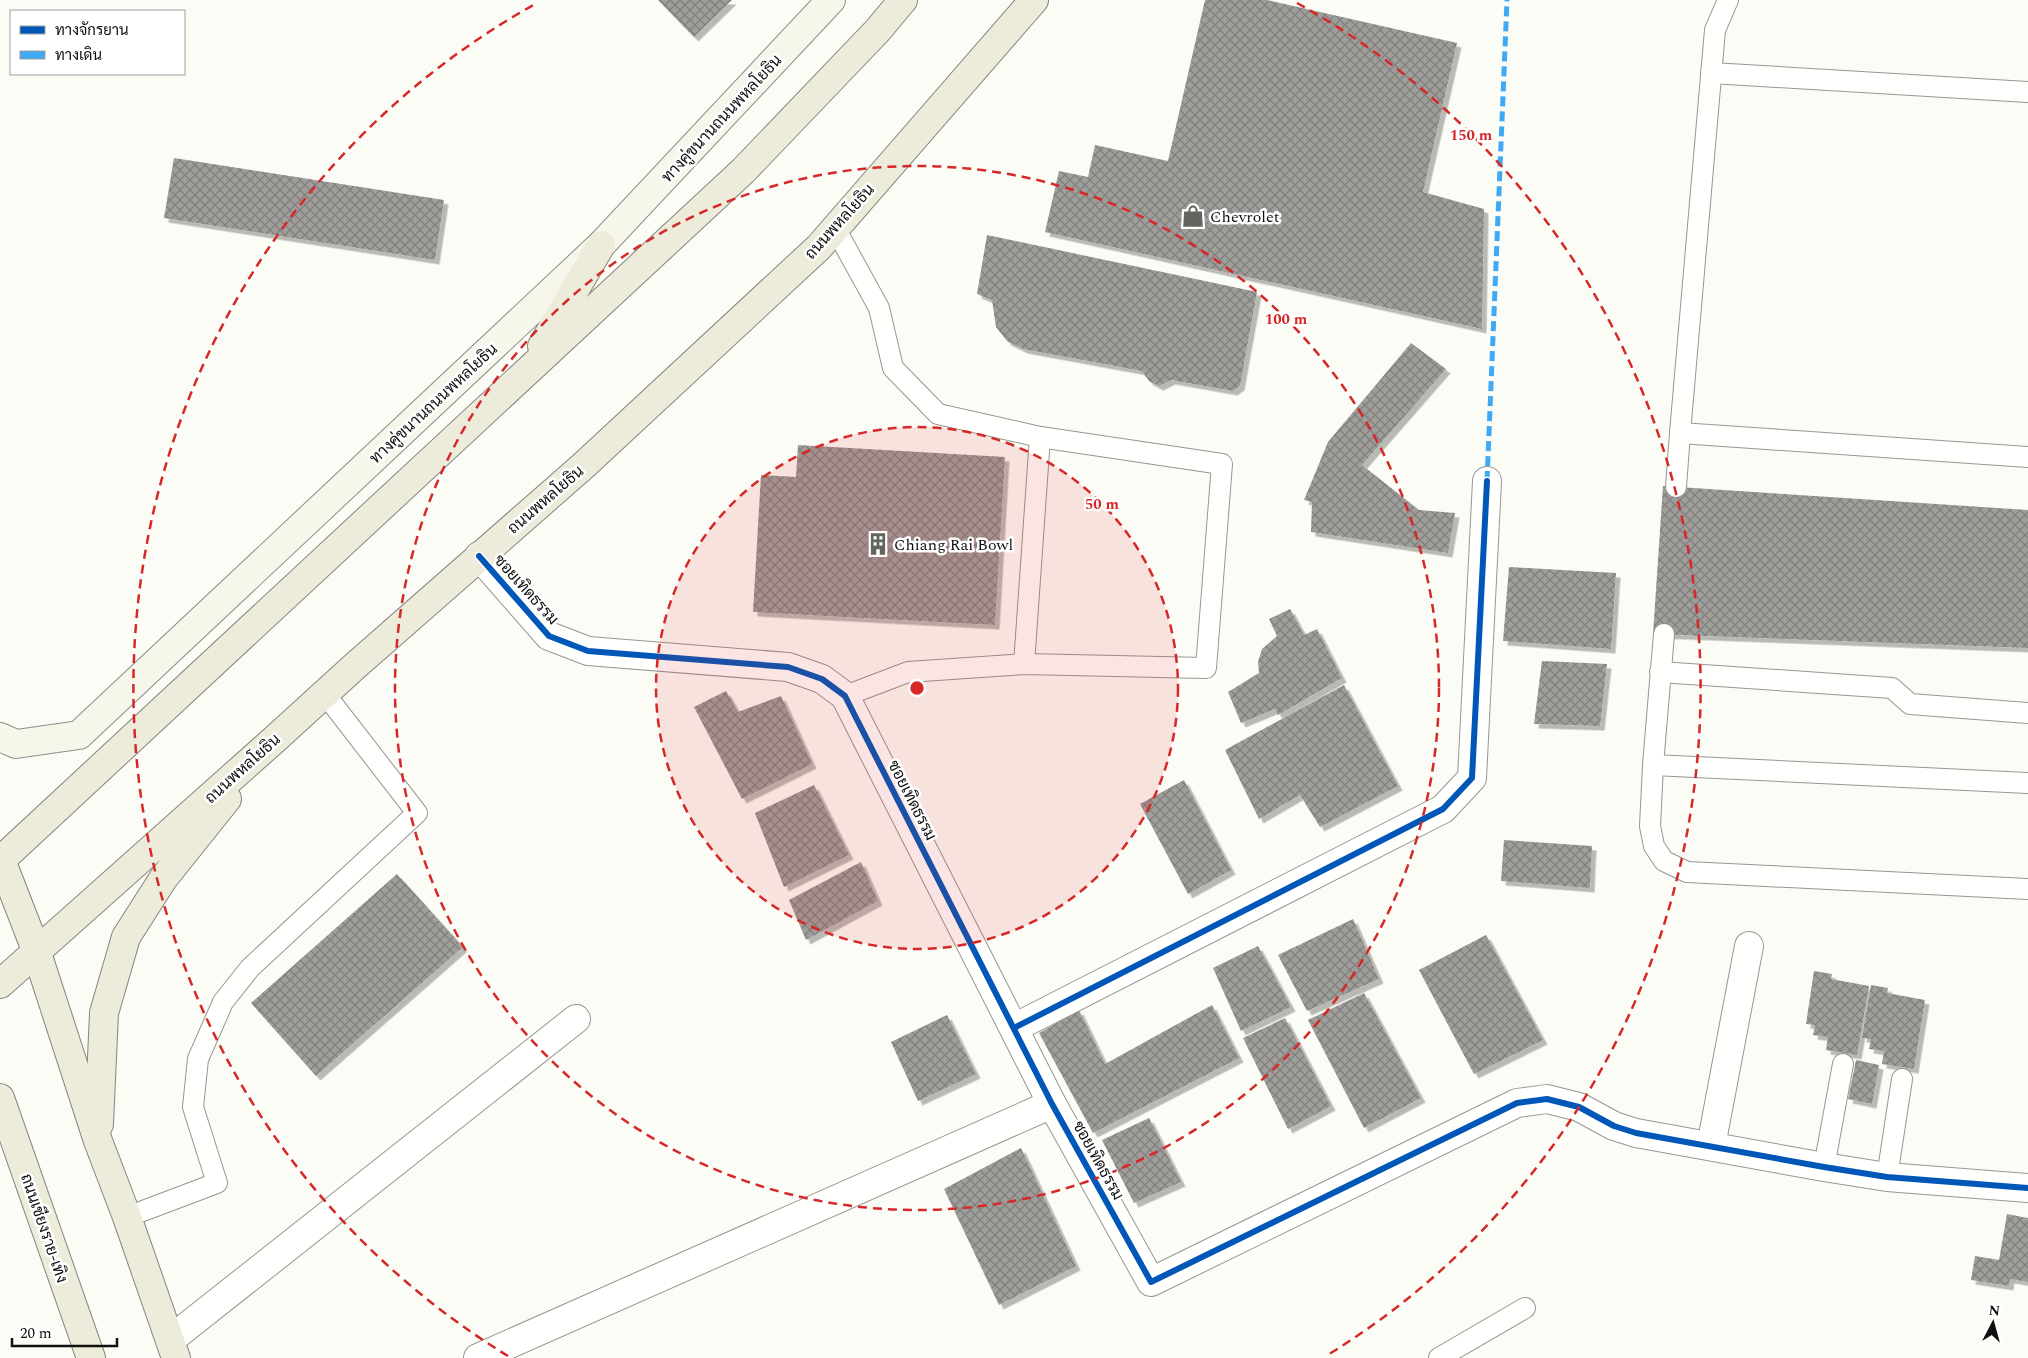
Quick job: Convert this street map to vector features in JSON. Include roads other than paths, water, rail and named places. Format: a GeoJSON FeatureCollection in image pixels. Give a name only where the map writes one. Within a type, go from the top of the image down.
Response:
{"type":"FeatureCollection","features":[{"type":"Feature","properties":{"kind":"main road","name":"ทางคู่ขนานถนนพหลโยธิน"},"geometry":{"type":"LineString","coordinates":[[0,737],[16,744],[79,735],[601,245],[831,0]]}},
{"type":"Feature","properties":{"kind":"main road"},"geometry":{"type":"LineString","coordinates":[[173,1349],[128,1217],[98,1141],[36,950],[0,860],[743,171],[878,30],[903,0]]}},
{"type":"Feature","properties":{"kind":"main road","name":"ถนนพหลโยธิน"},"geometry":{"type":"LineString","coordinates":[[0,984],[479,556],[583,466],[819,247],[1034,0]]}},
{"type":"Feature","properties":{"kind":"main road"},"geometry":{"type":"LineString","coordinates":[[528,371],[601,245]]}},
{"type":"Feature","properties":{"kind":"main road"},"geometry":{"type":"LineString","coordinates":[[98,1141],[104,1013],[126,937],[162,879],[275,739]]}},
{"type":"Feature","properties":{"kind":"main road","name":"ถนนเชียงราย-เทิง"},"geometry":{"type":"LineString","coordinates":[[0,1098],[90,1358]]}},
{"type":"Feature","properties":{"kind":"main road"},"geometry":{"type":"LineString","coordinates":[[0,1156],[41,1215]]}},
{"type":"Feature","properties":{"kind":"street"},"geometry":{"type":"LineString","coordinates":[[1014,1028],[1443,810],[1472,778],[1486,481]]}},
{"type":"Feature","properties":{"kind":"street","name":"ซอยเทิดธรรม"},"geometry":{"type":"LineString","coordinates":[[479,556],[549,636],[588,651],[788,668],[822,679],[845,696],[1052,1104],[1151,1282],[1517,1103],[1547,1099],[1579,1107],[1614,1126],[1711,1146]]}},
{"type":"Feature","properties":{"kind":"street"},"geometry":{"type":"LineString","coordinates":[[1749,946],[1711,1146],[1887,1177],[2028,1188]]}},
{"type":"Feature","properties":{"kind":"street"},"geometry":{"type":"LineString","coordinates":[[173,1349],[576,1019]]}},
{"type":"Feature","properties":{"kind":"street"},"geometry":{"type":"LineString","coordinates":[[478,1358],[1052,1104]]}},
{"type":"Feature","properties":{"kind":"lane"},"geometry":{"type":"LineString","coordinates":[[1676,487],[1715,30],[1728,0]]}},
{"type":"Feature","properties":{"kind":"lane"},"geometry":{"type":"LineString","coordinates":[[1711,73],[2028,92]]}},
{"type":"Feature","properties":{"kind":"lane"},"geometry":{"type":"LineString","coordinates":[[835,228],[879,308],[893,368],[938,414],[1040,437],[1222,464],[1206,668],[1024,664],[908,672],[845,696]]}},
{"type":"Feature","properties":{"kind":"lane"},"geometry":{"type":"LineString","coordinates":[[1680,433],[2028,457]]}},
{"type":"Feature","properties":{"kind":"lane"},"geometry":{"type":"LineString","coordinates":[[1024,664],[1040,437]]}},
{"type":"Feature","properties":{"kind":"lane"},"geometry":{"type":"LineString","coordinates":[[1664,634],[1650,826],[1654,846],[1664,861],[1687,872],[2028,889]]}},
{"type":"Feature","properties":{"kind":"lane"},"geometry":{"type":"LineString","coordinates":[[1660,672],[1892,688],[1910,704],[2028,714]]}},
{"type":"Feature","properties":{"kind":"lane"},"geometry":{"type":"LineString","coordinates":[[128,1217],[217,1183],[193,1107],[198,1059],[223,1002],[250,968],[417,813],[325,694]]}},
{"type":"Feature","properties":{"kind":"lane"},"geometry":{"type":"LineString","coordinates":[[1653,765],[2028,783]]}},
{"type":"Feature","properties":{"kind":"lane"},"geometry":{"type":"LineString","coordinates":[[1824,1167],[1844,1064]]}},
{"type":"Feature","properties":{"kind":"lane"},"geometry":{"type":"LineString","coordinates":[[1887,1177],[1902,1079]]}},
{"type":"Feature","properties":{"kind":"lane"},"geometry":{"type":"LineString","coordinates":[[1438,1358],[1525,1308]]}},
{"type":"Feature","properties":{"kind":"place","name":"Chevrolet"},"geometry":{"type":"Point","coordinates":[1193,216]}},
{"type":"Feature","properties":{"kind":"place","name":"Chiang Rai Bowl"},"geometry":{"type":"Point","coordinates":[878,544]}}]}
